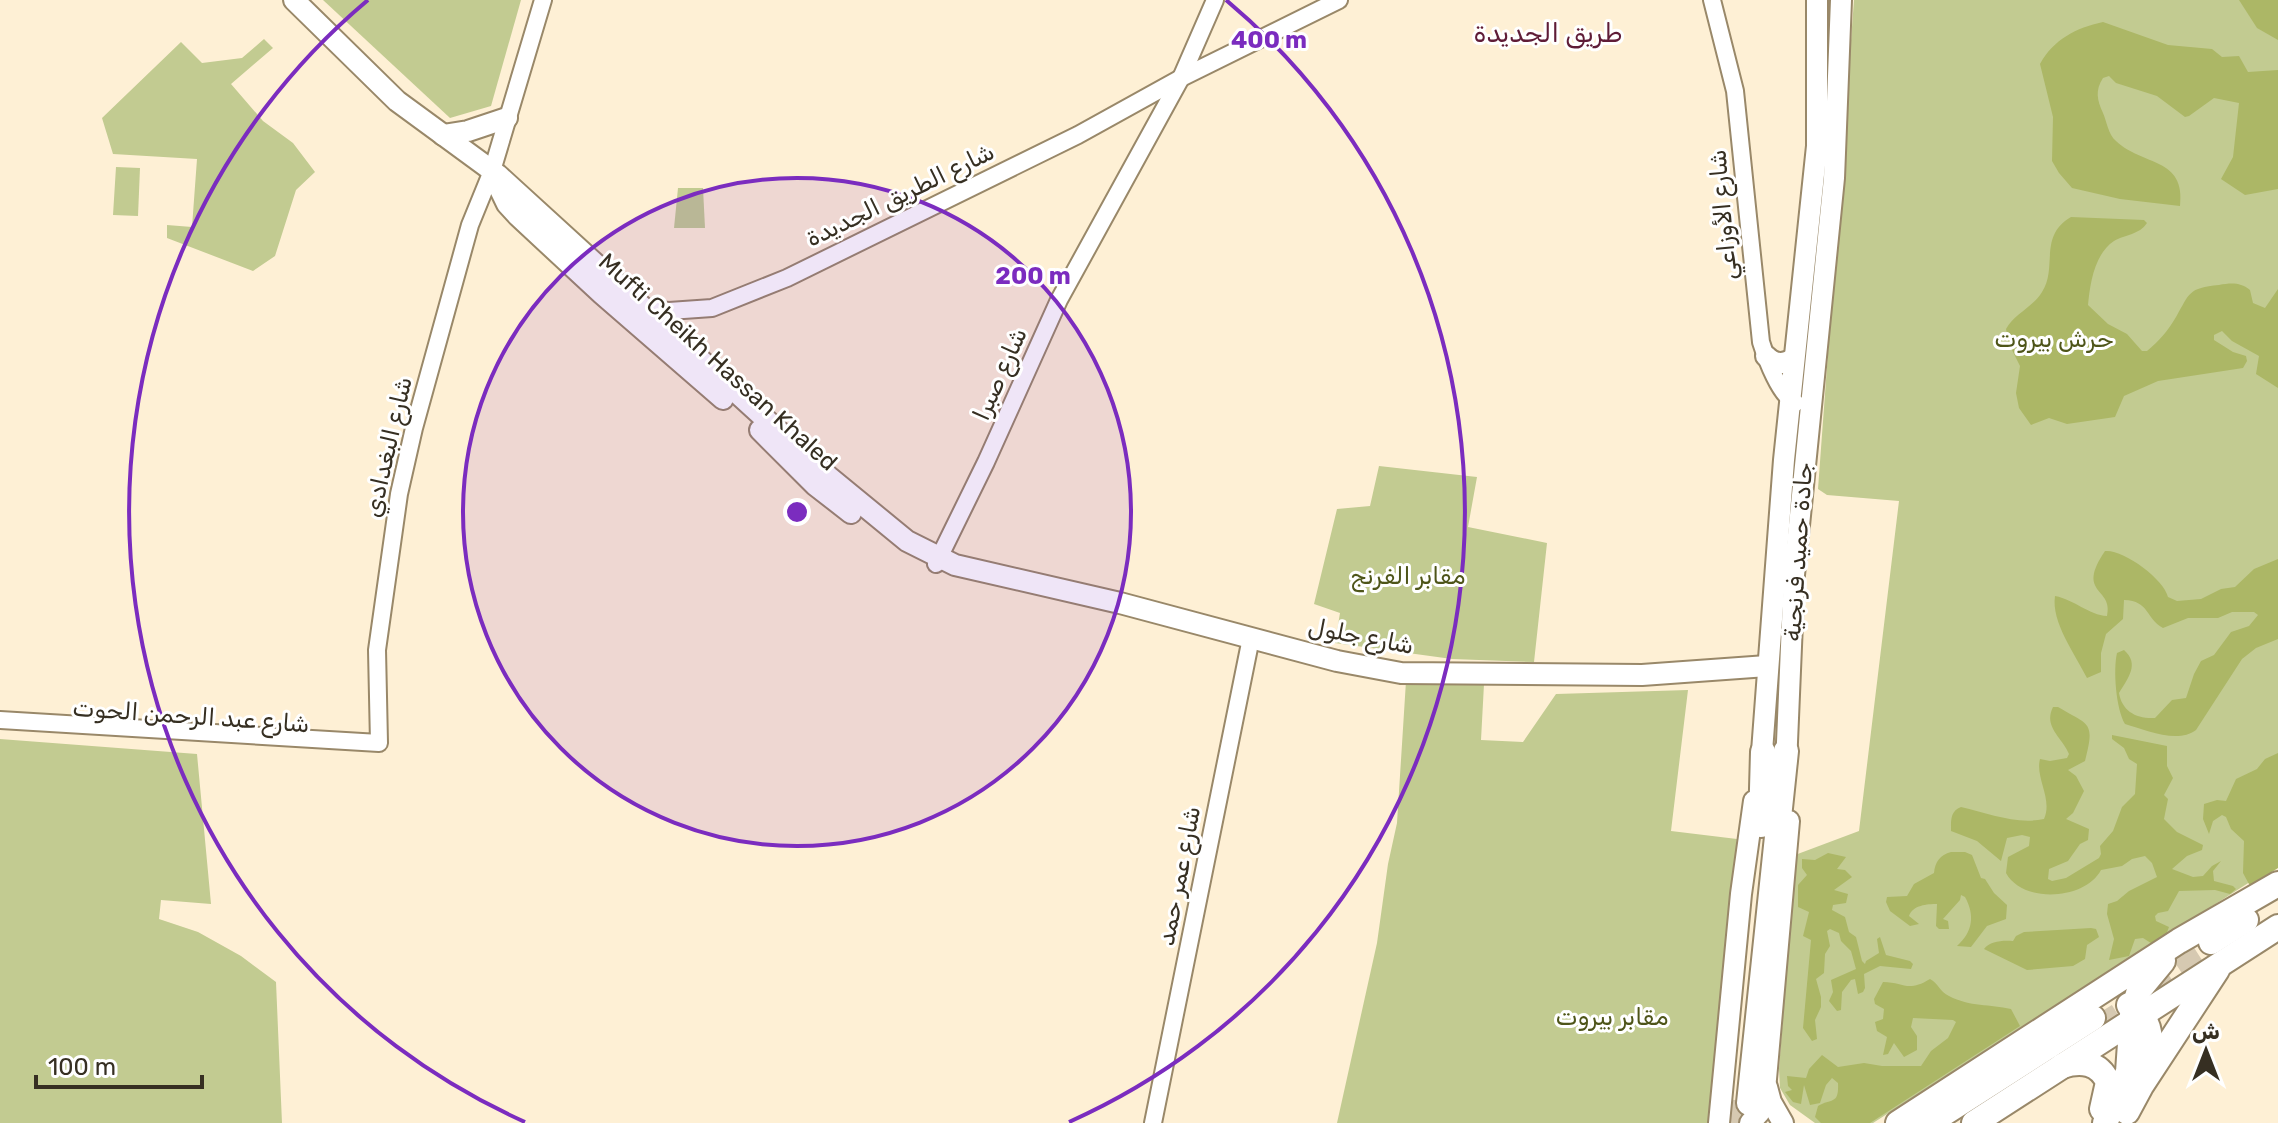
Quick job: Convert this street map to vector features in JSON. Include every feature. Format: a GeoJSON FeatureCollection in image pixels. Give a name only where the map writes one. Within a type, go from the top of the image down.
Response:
{"type":"FeatureCollection","features":[{"type":"Feature","properties":{"kind":"highway","name":"جادة حميد فرنجية"},"geometry":{"type":"LineString","coordinates":[[1738,1109],[1764,796],[1774,752]]}},
{"type":"Feature","properties":{"kind":"highway"},"geometry":{"type":"LineString","coordinates":[[1951,1123],[2089,1018],[2179,941],[2278,884]]}},
{"type":"Feature","properties":{"kind":"highway"},"geometry":{"type":"LineString","coordinates":[[1974,1123],[2136,1013],[2217,952],[2278,899]]}},
{"type":"Feature","properties":{"kind":"highway"},"geometry":{"type":"LineString","coordinates":[[2122,1123],[2217,952],[2278,915]]}},
{"type":"Feature","properties":{"kind":"highway"},"geometry":{"type":"LineString","coordinates":[[2217,952],[2278,927]]}},
{"type":"Feature","properties":{"kind":"highway"},"geometry":{"type":"LineString","coordinates":[[2105,1123],[2128,1072],[2139,990],[2179,941]]}},
{"type":"Feature","properties":{"kind":"highway"},"geometry":{"type":"LineString","coordinates":[[1929,1123],[2116,1000],[2136,1013],[2149,1028],[2150,1053],[2141,1086]]}},
{"type":"Feature","properties":{"kind":"highway"},"geometry":{"type":"LineString","coordinates":[[1898,1123],[2089,1018]]}},
{"type":"Feature","properties":{"kind":"highway"},"geometry":{"type":"LineString","coordinates":[[2056,1069],[2082,1062],[2096,1067],[2105,1076],[2108,1090],[2098,1123]]}},
{"type":"Feature","properties":{"kind":"main road","name":"Mufti Cheikh Hassan Khaled"},"geometry":{"type":"LineString","coordinates":[[294,0],[397,101],[492,171],[638,314],[907,541],[944,562]]}},
{"type":"Feature","properties":{"kind":"main road","name":"جادة حميد فرنجية"},"geometry":{"type":"LineString","coordinates":[[1774,752],[1794,575],[1799,403],[1794,358],[1817,146],[1817,0]]}},
{"type":"Feature","properties":{"kind":"main road","name":"جادة حميد فرنجية"},"geometry":{"type":"LineString","coordinates":[[1774,752],[1767,666],[1799,403],[1834,178],[1841,0]]}},
{"type":"Feature","properties":{"kind":"main road"},"geometry":{"type":"LineString","coordinates":[[443,135],[476,129],[507,118]]}},
{"type":"Feature","properties":{"kind":"main road"},"geometry":{"type":"LineString","coordinates":[[1766,356],[1777,363],[1794,358]]}},
{"type":"Feature","properties":{"kind":"main road","name":"شارع جلول"},"geometry":{"type":"LineString","coordinates":[[944,562],[1312,655],[1401,673],[1642,675],[1767,666]]}},
{"type":"Feature","properties":{"kind":"main road"},"geometry":{"type":"LineString","coordinates":[[1719,1123],[1738,1109],[1760,1112],[1766,1079],[1789,831],[1774,752]]}},
{"type":"Feature","properties":{"kind":"main road"},"geometry":{"type":"LineString","coordinates":[[1766,1079],[1771,1102],[1783,1123]]}},
{"type":"Feature","properties":{"kind":"street","name":"شارع البغدادي"},"geometry":{"type":"LineString","coordinates":[[379,748],[377,650],[399,494],[470,225],[492,171],[543,0]]}},
{"type":"Feature","properties":{"kind":"street","name":"شارع صبرا"},"geometry":{"type":"LineString","coordinates":[[944,562],[1059,300],[1181,78],[1215,0]]}},
{"type":"Feature","properties":{"kind":"street","name":"شارع الطريق الجديدة"},"geometry":{"type":"LineString","coordinates":[[638,314],[712,308],[787,278],[1078,135],[1181,78],[1339,0]]}},
{"type":"Feature","properties":{"kind":"street","name":"شارع الأوزاعي"},"geometry":{"type":"LineString","coordinates":[[1712,0],[1735,91],[1761,342],[1766,356],[1799,403]]}},
{"type":"Feature","properties":{"kind":"street","name":"شارع عمر حمد"},"geometry":{"type":"LineString","coordinates":[[1153,1123],[1251,638]]}},
{"type":"Feature","properties":{"kind":"street","name":"شارع عبد الرحمن الحوت"},"geometry":{"type":"LineString","coordinates":[[0,720],[379,748]]}},
{"type":"Feature","properties":{"kind":"street","name":"شارع عبد الرحمن الحوت"},"geometry":{"type":"LineString","coordinates":[[0,729],[379,748]]}},
{"type":"Feature","properties":{"kind":"green space"},"geometry":{"type":"Polygon","coordinates":[[[323,0],[521,0],[491,106],[450,118],[323,0]]]}},
{"type":"Feature","properties":{"kind":"green space","name":"حرش بيروت"},"geometry":{"type":"Polygon","coordinates":[[[1854,0],[2278,0],[2278,864],[1873,1123],[1815,1123],[1790,1105],[1780,1088],[1795,855],[1859,831],[1899,501],[1827,495],[1818,489],[1854,0]]]}},
{"type":"Feature","properties":{"kind":"green space"},"geometry":{"type":"Polygon","coordinates":[[[2239,0],[2278,0],[2278,40],[2257,28],[2239,0]]]}},
{"type":"Feature","properties":{"kind":"green space"},"geometry":{"type":"Polygon","coordinates":[[[2103,22],[2168,45],[2212,49],[2222,57],[2239,56],[2248,72],[2278,70],[2278,189],[2245,195],[2221,179],[2233,157],[2239,103],[2214,98],[2185,117],[2157,96],[2116,83],[2109,76],[2103,78],[2098,95],[2111,135],[2126,149],[2169,170],[2180,190],[2180,206],[2120,199],[2072,188],[2052,161],[2053,117],[2040,64],[2052,48],[2067,36],[2103,22]]]}},
{"type":"Feature","properties":{"kind":"green space"},"geometry":{"type":"Polygon","coordinates":[[[264,39],[273,48],[231,84],[263,121],[293,143],[315,172],[296,190],[275,256],[253,271],[167,238],[167,225],[192,227],[197,159],[113,154],[102,118],[181,42],[202,63],[242,58],[264,39]]]}},
{"type":"Feature","properties":{"kind":"green space"},"geometry":{"type":"Polygon","coordinates":[[[116,167],[140,168],[138,216],[113,215],[116,167]]]}},
{"type":"Feature","properties":{"kind":"green space"},"geometry":{"type":"Polygon","coordinates":[[[678,188],[703,188],[705,228],[674,228],[678,188]]]}},
{"type":"Feature","properties":{"kind":"green space"},"geometry":{"type":"Polygon","coordinates":[[[2071,217],[2144,220],[2147,223],[2107,247],[2094,270],[2088,305],[2108,324],[2127,334],[2142,351],[2147,351],[2163,336],[2195,290],[2239,284],[2250,290],[2253,303],[2265,308],[2278,289],[2278,388],[2256,374],[2259,356],[2232,341],[2222,331],[2214,335],[2214,340],[2246,356],[2243,368],[2158,381],[2124,396],[2115,417],[2067,424],[2049,418],[2031,425],[2019,408],[2016,393],[2020,366],[2009,344],[2006,329],[2042,292],[2049,273],[2055,233],[2071,217]]]}},
{"type":"Feature","properties":{"kind":"green space","name":"مقابر الفرنج"},"geometry":{"type":"Polygon","coordinates":[[[1379,466],[1477,477],[1468,527],[1547,543],[1534,662],[1452,659],[1335,643],[1340,613],[1314,604],[1337,509],[1370,506],[1379,466]]]}},
{"type":"Feature","properties":{"kind":"green space"},"geometry":{"type":"Polygon","coordinates":[[[2105,551],[2122,555],[2142,566],[2159,582],[2168,597],[2177,601],[2201,599],[2221,589],[2235,587],[2254,569],[2278,559],[2278,639],[2256,648],[2242,659],[2196,730],[2189,734],[2171,736],[2125,724],[2116,689],[2117,653],[2124,650],[2132,666],[2119,693],[2123,705],[2136,715],[2155,718],[2172,700],[2186,698],[2201,661],[2214,655],[2231,632],[2249,626],[2258,615],[2254,612],[2232,612],[2218,618],[2188,618],[2163,628],[2139,603],[2124,600],[2123,619],[2106,634],[2101,653],[2101,672],[2087,678],[2060,627],[2055,596],[2107,616],[2108,607],[2094,583],[2097,565],[2105,551]]]}},
{"type":"Feature","properties":{"kind":"green space","name":"مقابر بيروت"},"geometry":{"type":"Polygon","coordinates":[[[1406,681],[1484,684],[1481,740],[1523,742],[1556,694],[1688,690],[1671,831],[1737,839],[1708,1123],[1337,1123],[1377,943],[1397,823],[1406,681]]]}},
{"type":"Feature","properties":{"kind":"green space"},"geometry":{"type":"Polygon","coordinates":[[[2053,707],[2083,722],[2089,731],[2085,761],[2068,770],[2076,776],[2084,791],[2073,813],[2066,819],[2089,829],[2088,840],[2080,844],[2068,861],[2049,869],[2048,879],[2066,878],[2099,858],[2100,846],[2113,831],[2122,807],[2135,794],[2137,764],[2129,759],[2112,735],[2167,746],[2167,766],[2173,778],[2164,795],[2168,799],[2164,819],[2177,832],[2203,845],[2202,850],[2187,856],[2172,869],[2193,877],[2203,876],[2221,861],[2213,871],[2214,881],[2236,889],[2230,894],[2215,890],[2179,891],[2168,911],[2155,916],[2156,921],[2169,927],[2166,935],[2154,945],[2143,938],[2135,939],[2129,956],[2109,960],[2114,939],[2107,914],[2108,904],[2157,877],[2152,863],[2145,856],[2132,859],[2122,866],[2101,870],[2082,887],[2068,892],[2039,894],[2014,883],[2006,873],[2008,857],[2029,846],[2030,837],[2007,838],[2001,861],[1977,841],[1951,831],[1953,814],[1961,807],[2013,819],[2044,819],[2046,804],[2040,759],[2050,761],[2067,758],[2069,754],[2052,726],[2053,707]]]}},
{"type":"Feature","properties":{"kind":"green space"},"geometry":{"type":"Polygon","coordinates":[[[0,739],[197,754],[211,904],[161,900],[159,919],[198,932],[241,956],[276,982],[282,1123],[0,1123],[0,739]]]}},
{"type":"Feature","properties":{"kind":"green space"},"geometry":{"type":"Polygon","coordinates":[[[2278,753],[2278,868],[2250,886],[2243,873],[2244,841],[2222,815],[2213,821],[2209,834],[2203,819],[2204,804],[2226,801],[2236,779],[2257,769],[2265,759],[2278,753]]]}},
{"type":"Feature","properties":{"kind":"green space"},"geometry":{"type":"Polygon","coordinates":[[[1951,852],[1972,855],[1981,878],[2007,905],[2006,919],[1987,926],[1971,947],[1957,946],[1971,923],[1965,897],[1961,895],[1943,919],[1948,921],[1949,929],[1936,926],[1937,904],[1914,909],[1909,916],[1919,924],[1910,926],[1890,911],[1886,902],[1887,897],[1907,896],[1914,884],[1934,873],[1939,860],[1951,852]]]}},
{"type":"Feature","properties":{"kind":"green space"},"geometry":{"type":"Polygon","coordinates":[[[1828,853],[1846,857],[1837,869],[1845,870],[1852,877],[1834,890],[1848,894],[1846,903],[1833,905],[1832,910],[1845,917],[1849,932],[1856,937],[1862,961],[1865,964],[1879,953],[1877,939],[1880,937],[1886,955],[1913,964],[1911,969],[1880,966],[1864,974],[1865,988],[1858,994],[1855,979],[1851,980],[1842,992],[1841,1010],[1837,1011],[1829,1001],[1833,992],[1831,980],[1856,969],[1851,951],[1841,941],[1839,933],[1830,929],[1827,931],[1830,946],[1825,954],[1824,973],[1816,979],[1821,1007],[1815,1020],[1817,1039],[1812,1041],[1803,1028],[1811,940],[1803,936],[1809,912],[1798,907],[1798,885],[1807,875],[1802,868],[1802,859],[1815,860],[1828,853]]]}},
{"type":"Feature","properties":{"kind":"green space"},"geometry":{"type":"Polygon","coordinates":[[[2096,929],[2099,937],[2087,945],[2085,959],[2073,966],[2027,970],[1984,949],[1997,942],[2013,941],[2024,932],[2096,929]]]}},
{"type":"Feature","properties":{"kind":"green space"},"geometry":{"type":"Polygon","coordinates":[[[1930,979],[1957,1000],[2011,1009],[2020,1026],[1870,1123],[1821,1123],[1815,1117],[1818,1106],[1836,1098],[1838,1083],[1832,1078],[1820,1103],[1810,1105],[1804,1085],[1801,1104],[1793,1102],[1785,1092],[1792,1090],[1788,1086],[1787,1076],[1806,1078],[1809,1069],[1822,1055],[1838,1067],[1864,1063],[1921,1066],[1931,1051],[1948,1038],[1956,1022],[1913,1018],[1911,1027],[1917,1036],[1917,1050],[1904,1057],[1894,1043],[1888,1054],[1883,1055],[1887,1037],[1877,1031],[1875,1022],[1883,1019],[1884,1009],[1875,1004],[1874,999],[1883,982],[1911,986],[1930,979]]]}},
{"type":"Feature","properties":{"kind":"tunnel"},"geometry":{"type":"LineString","coordinates":[[2146,984],[2211,942]]}},
{"type":"Feature","properties":{"kind":"tunnel"},"geometry":{"type":"LineString","coordinates":[[2098,1028],[2147,997]]}},
{"type":"Feature","properties":{"kind":"tunnel"},"geometry":{"type":"LineString","coordinates":[[1733,1123],[1735,1100]]}},
{"type":"Feature","properties":{"kind":"district","name":"طريق الجديدة"},"geometry":{"type":"Point","coordinates":[1548,33]}}]}
